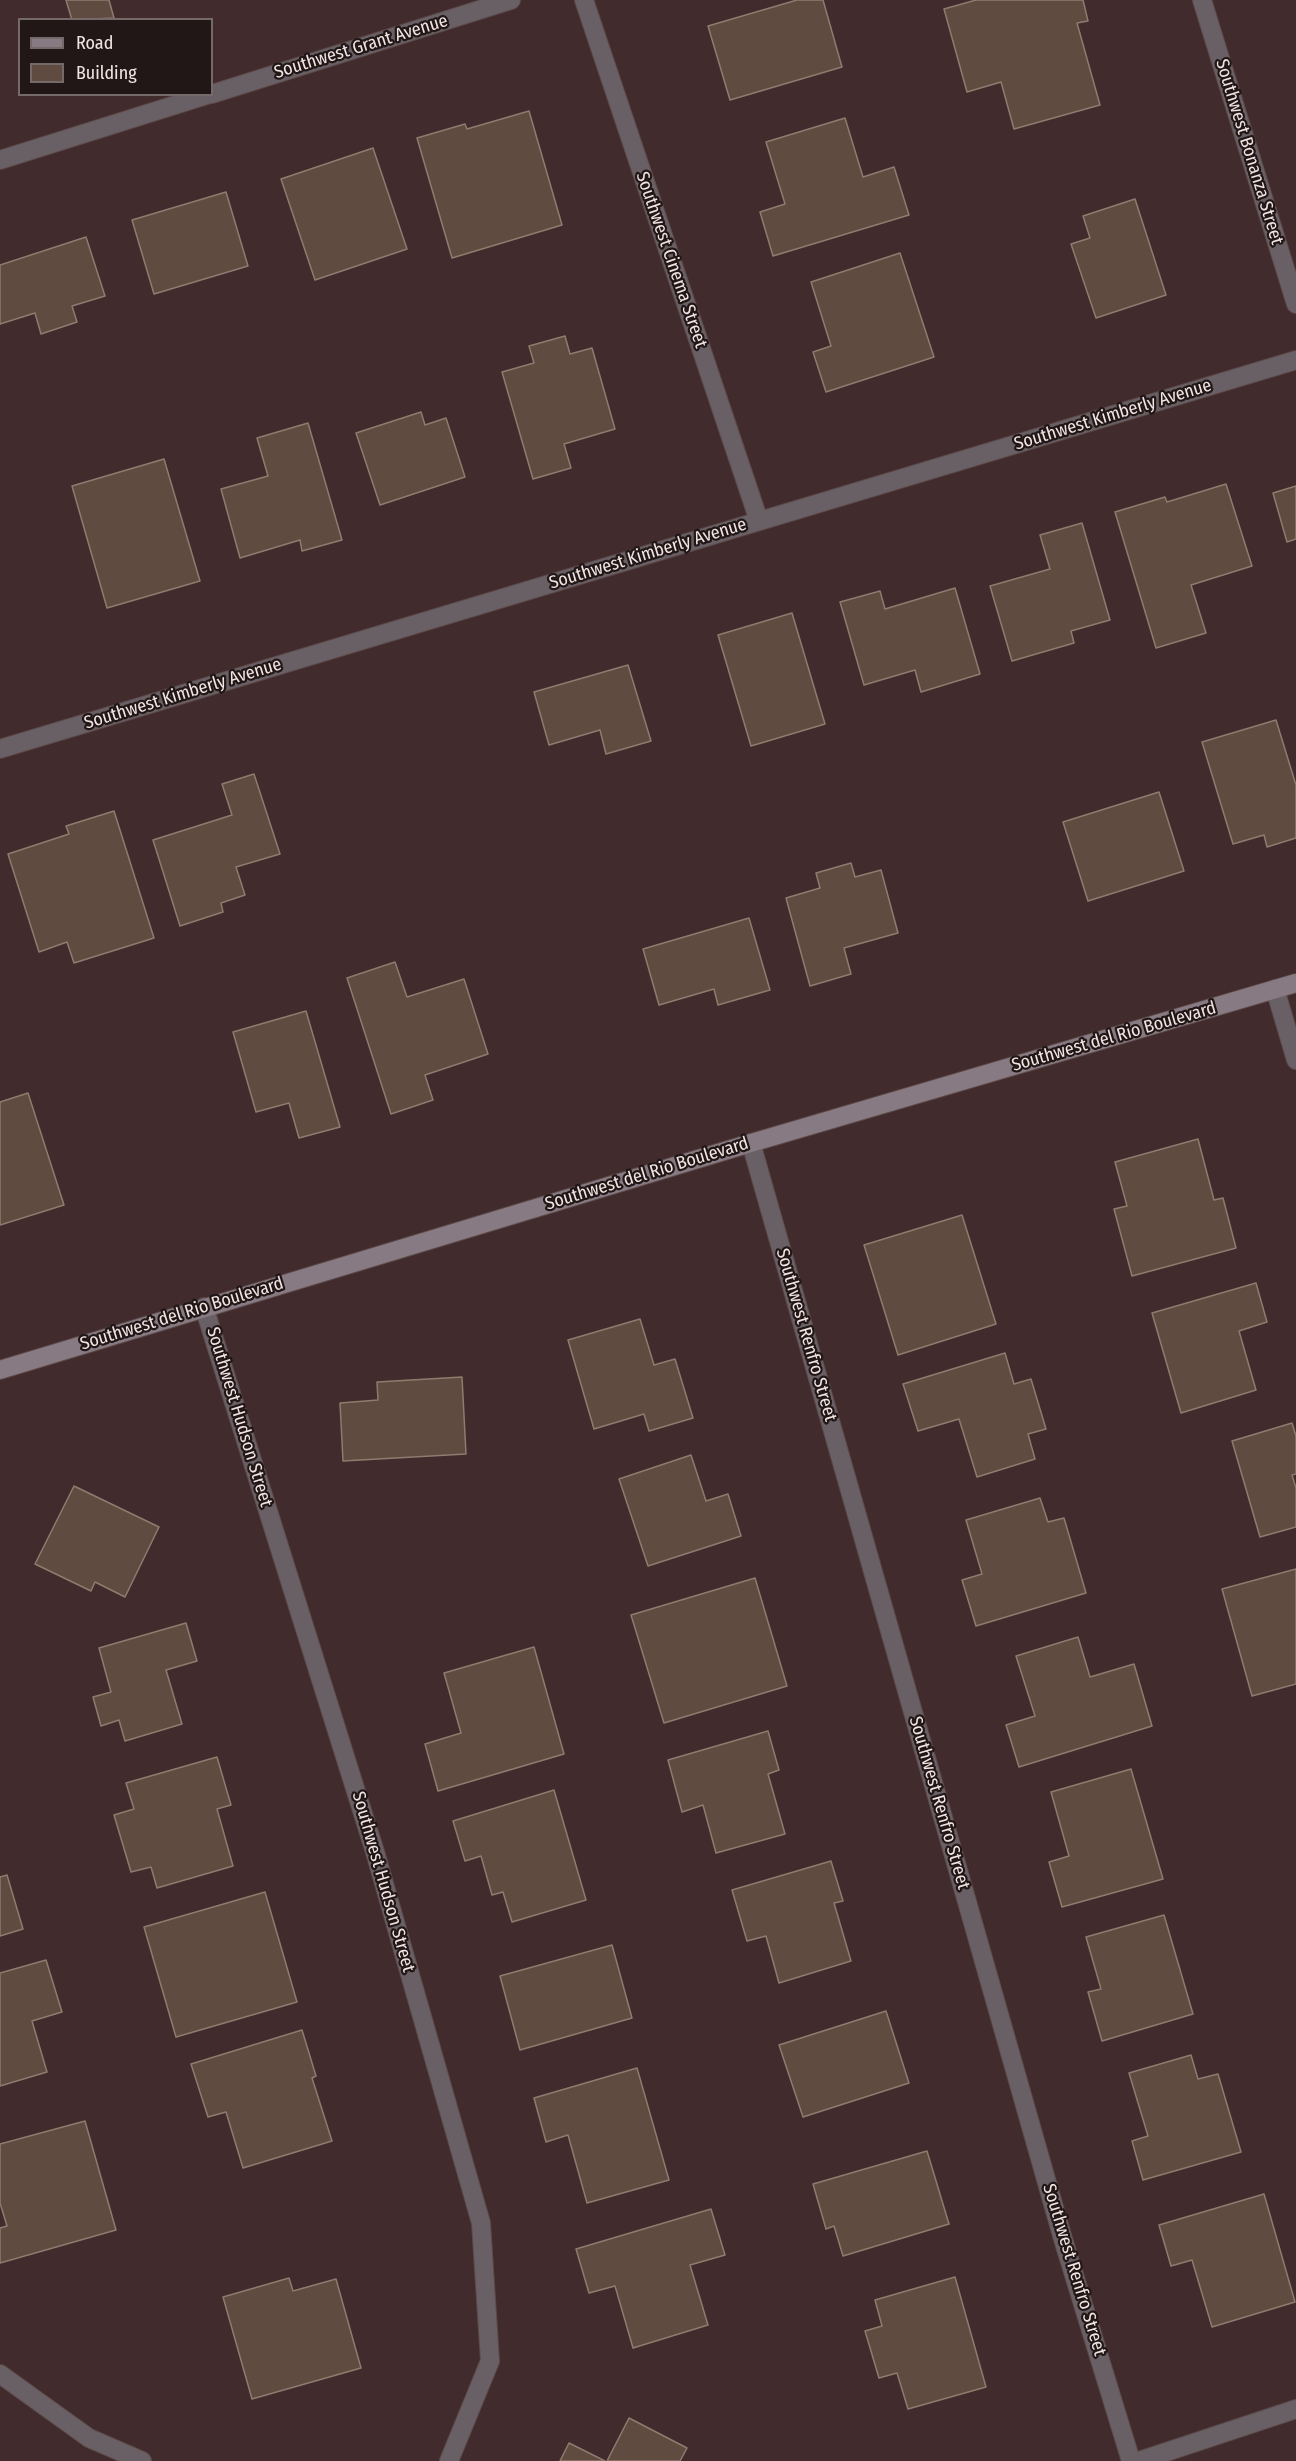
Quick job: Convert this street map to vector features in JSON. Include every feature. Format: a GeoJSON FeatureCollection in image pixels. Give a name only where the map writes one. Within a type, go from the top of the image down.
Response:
{"type":"FeatureCollection","features":[{"type":"Feature","properties":{"kind":"street","name":"Southwest Grant Avenue"},"geometry":{"type":"LineString","coordinates":[[213,93],[512,0]]}},
{"type":"Feature","properties":{"kind":"street","name":"Southwest Cinema Street"},"geometry":{"type":"LineString","coordinates":[[584,0],[759,521]]}},
{"type":"Feature","properties":{"kind":"street","name":"Southwest Bonanza Street"},"geometry":{"type":"LineString","coordinates":[[1202,0],[1296,304]]}},
{"type":"Feature","properties":{"kind":"street","name":"Southwest Grant Avenue"},"geometry":{"type":"LineString","coordinates":[[0,160],[205,96]]}},
{"type":"Feature","properties":{"kind":"street","name":"Southwest Kimberly Avenue"},"geometry":{"type":"LineString","coordinates":[[0,749],[1296,360]]}},
{"type":"Feature","properties":{"kind":"street","name":"Southwest del Rio Boulevard"},"geometry":{"type":"LineString","coordinates":[[0,1370],[751,1143],[1296,983]]}},
{"type":"Feature","properties":{"kind":"street"},"geometry":{"type":"LineString","coordinates":[[1275,989],[1296,1060]]}},
{"type":"Feature","properties":{"kind":"street","name":"Southwest Renfro Street"},"geometry":{"type":"LineString","coordinates":[[751,1143],[1063,2239],[1131,2461]]}},
{"type":"Feature","properties":{"kind":"street","name":"Southwest Hudson Street"},"geometry":{"type":"LineString","coordinates":[[204,1307],[375,1852],[481,2223],[490,2361],[449,2461]]}},
{"type":"Feature","properties":{"kind":"street"},"geometry":{"type":"LineString","coordinates":[[0,2374],[88,2438],[142,2461]]}},
{"type":"Feature","properties":{"kind":"street"},"geometry":{"type":"LineString","coordinates":[[1139,2461],[1296,2409]]}},
{"type":"Feature","properties":{"kind":"building"},"geometry":{"type":"Polygon","coordinates":[[[66,0],[109,0],[114,18],[71,18],[66,0]]]}},
{"type":"Feature","properties":{"kind":"building"},"geometry":{"type":"Polygon","coordinates":[[[797,0],[823,0],[842,67],[730,100],[708,26],[797,0]]]}},
{"type":"Feature","properties":{"kind":"building"},"geometry":{"type":"Polygon","coordinates":[[[976,0],[1083,0],[1088,21],[1077,23],[1100,105],[1014,129],[1001,82],[967,92],[944,9],[976,0]]]}},
{"type":"Feature","properties":{"kind":"building"},"geometry":{"type":"Polygon","coordinates":[[[529,111],[562,225],[452,258],[417,138],[465,124],[467,129],[529,111]]]}},
{"type":"Feature","properties":{"kind":"building"},"geometry":{"type":"Polygon","coordinates":[[[845,118],[863,177],[894,167],[909,215],[773,256],[760,212],[785,204],[766,142],[845,118]]]}},
{"type":"Feature","properties":{"kind":"building"},"geometry":{"type":"Polygon","coordinates":[[[373,148],[407,249],[315,280],[281,179],[373,148]]]}},
{"type":"Feature","properties":{"kind":"building"},"geometry":{"type":"Polygon","coordinates":[[[226,192],[248,266],[154,294],[132,220],[226,192]]]}},
{"type":"Feature","properties":{"kind":"building"},"geometry":{"type":"Polygon","coordinates":[[[1135,199],[1166,295],[1096,318],[1071,244],[1090,238],[1083,216],[1135,199]]]}},
{"type":"Feature","properties":{"kind":"building"},"geometry":{"type":"Polygon","coordinates":[[[86,237],[105,296],[72,306],[77,322],[41,334],[35,313],[0,324],[0,265],[86,237]]]}},
{"type":"Feature","properties":{"kind":"building"},"geometry":{"type":"Polygon","coordinates":[[[900,253],[934,357],[826,392],[813,352],[831,346],[811,282],[900,253]]]}},
{"type":"Feature","properties":{"kind":"building"},"geometry":{"type":"Polygon","coordinates":[[[565,336],[570,354],[592,348],[615,429],[564,444],[571,468],[533,479],[502,372],[534,363],[529,346],[565,336]]]}},
{"type":"Feature","properties":{"kind":"building"},"geometry":{"type":"Polygon","coordinates":[[[421,412],[425,425],[446,418],[465,477],[380,505],[356,433],[421,412]]]}},
{"type":"Feature","properties":{"kind":"building"},"geometry":{"type":"Polygon","coordinates":[[[308,423],[342,540],[302,551],[300,540],[240,558],[221,489],[268,476],[257,438],[308,423]]]}},
{"type":"Feature","properties":{"kind":"building"},"geometry":{"type":"Polygon","coordinates":[[[164,459],[200,581],[107,608],[72,486],[164,459]]]}},
{"type":"Feature","properties":{"kind":"building"},"geometry":{"type":"Polygon","coordinates":[[[1226,484],[1252,566],[1191,585],[1206,633],[1156,648],[1115,512],[1165,497],[1167,502],[1226,484]]]}},
{"type":"Feature","properties":{"kind":"building"},"geometry":{"type":"Polygon","coordinates":[[[1296,486],[1296,539],[1287,542],[1273,493],[1296,486]]]}},
{"type":"Feature","properties":{"kind":"building"},"geometry":{"type":"Polygon","coordinates":[[[1082,523],[1110,620],[1071,631],[1074,643],[1012,661],[990,586],[1050,569],[1040,535],[1082,523]]]}},
{"type":"Feature","properties":{"kind":"building"},"geometry":{"type":"Polygon","coordinates":[[[955,588],[980,674],[921,692],[915,670],[864,685],[840,602],[880,591],[885,609],[955,588]]]}},
{"type":"Feature","properties":{"kind":"building"},"geometry":{"type":"Polygon","coordinates":[[[792,613],[825,724],[751,746],[718,635],[792,613]]]}},
{"type":"Feature","properties":{"kind":"building"},"geometry":{"type":"Polygon","coordinates":[[[628,665],[651,741],[606,754],[600,730],[549,745],[534,692],[628,665]]]}},
{"type":"Feature","properties":{"kind":"building"},"geometry":{"type":"Polygon","coordinates":[[[1276,720],[1296,785],[1296,838],[1267,847],[1264,835],[1233,844],[1202,742],[1276,720]]]}},
{"type":"Feature","properties":{"kind":"building"},"geometry":{"type":"Polygon","coordinates":[[[254,774],[280,854],[236,867],[245,895],[221,903],[223,912],[180,926],[153,840],[232,815],[222,784],[254,774]]]}},
{"type":"Feature","properties":{"kind":"building"},"geometry":{"type":"Polygon","coordinates":[[[1159,792],[1184,871],[1088,901],[1063,822],[1159,792]]]}},
{"type":"Feature","properties":{"kind":"building"},"geometry":{"type":"Polygon","coordinates":[[[114,811],[154,938],[74,963],[67,942],[39,952],[8,854],[69,834],[66,826],[114,811]]]}},
{"type":"Feature","properties":{"kind":"building"},"geometry":{"type":"Polygon","coordinates":[[[851,863],[855,877],[881,870],[898,933],[844,948],[851,974],[810,986],[786,898],[820,888],[816,873],[851,863]]]}},
{"type":"Feature","properties":{"kind":"building"},"geometry":{"type":"Polygon","coordinates":[[[749,918],[770,990],[718,1005],[714,989],[659,1005],[643,949],[749,918]]]}},
{"type":"Feature","properties":{"kind":"building"},"geometry":{"type":"Polygon","coordinates":[[[395,962],[407,997],[464,979],[488,1054],[425,1075],[433,1100],[391,1114],[347,978],[395,962]]]}},
{"type":"Feature","properties":{"kind":"building"},"geometry":{"type":"Polygon","coordinates":[[[306,1011],[340,1127],[299,1138],[289,1103],[256,1112],[233,1032],[306,1011]]]}},
{"type":"Feature","properties":{"kind":"building"},"geometry":{"type":"Polygon","coordinates":[[[28,1093],[64,1205],[0,1225],[0,1102],[28,1093]]]}},
{"type":"Feature","properties":{"kind":"building"},"geometry":{"type":"Polygon","coordinates":[[[1198,1139],[1214,1200],[1223,1198],[1236,1248],[1132,1276],[1114,1209],[1127,1206],[1115,1162],[1198,1139]]]}},
{"type":"Feature","properties":{"kind":"building"},"geometry":{"type":"Polygon","coordinates":[[[962,1215],[996,1324],[898,1355],[864,1245],[962,1215]]]}},
{"type":"Feature","properties":{"kind":"building"},"geometry":{"type":"Polygon","coordinates":[[[1256,1283],[1267,1322],[1239,1331],[1256,1390],[1181,1413],[1152,1313],[1256,1283]]]}},
{"type":"Feature","properties":{"kind":"building"},"geometry":{"type":"Polygon","coordinates":[[[640,1319],[654,1365],[675,1359],[693,1418],[649,1431],[644,1414],[594,1429],[568,1340],[640,1319]]]}},
{"type":"Feature","properties":{"kind":"building"},"geometry":{"type":"Polygon","coordinates":[[[1005,1353],[1014,1384],[1031,1379],[1046,1429],[1028,1434],[1035,1459],[977,1477],[959,1419],[918,1431],[903,1384],[1005,1353]]]}},
{"type":"Feature","properties":{"kind":"building"},"geometry":{"type":"Polygon","coordinates":[[[462,1377],[466,1454],[343,1461],[340,1403],[378,1400],[377,1382],[462,1377]]]}},
{"type":"Feature","properties":{"kind":"building"},"geometry":{"type":"Polygon","coordinates":[[[1292,1423],[1296,1436],[1296,1474],[1292,1475],[1296,1488],[1296,1527],[1260,1537],[1232,1441],[1292,1423]]]}},
{"type":"Feature","properties":{"kind":"building"},"geometry":{"type":"Polygon","coordinates":[[[691,1455],[706,1501],[728,1494],[741,1536],[648,1566],[619,1479],[691,1455]]]}},
{"type":"Feature","properties":{"kind":"building"},"geometry":{"type":"Polygon","coordinates":[[[74,1486],[159,1527],[125,1597],[95,1582],[91,1591],[35,1564],[74,1486]]]}},
{"type":"Feature","properties":{"kind":"building"},"geometry":{"type":"Polygon","coordinates":[[[1040,1498],[1048,1522],[1064,1518],[1086,1593],[976,1626],[962,1580],[982,1574],[966,1520],[1040,1498]]]}},
{"type":"Feature","properties":{"kind":"building"},"geometry":{"type":"Polygon","coordinates":[[[1296,1569],[1296,1684],[1252,1696],[1222,1589],[1296,1569]]]}},
{"type":"Feature","properties":{"kind":"building"},"geometry":{"type":"Polygon","coordinates":[[[755,1578],[787,1686],[664,1723],[631,1615],[755,1578]]]}},
{"type":"Feature","properties":{"kind":"building"},"geometry":{"type":"Polygon","coordinates":[[[186,1623],[197,1661],[166,1670],[182,1724],[125,1741],[119,1720],[101,1726],[93,1697],[111,1692],[99,1648],[186,1623]]]}},
{"type":"Feature","properties":{"kind":"building"},"geometry":{"type":"Polygon","coordinates":[[[1078,1637],[1090,1677],[1134,1664],[1152,1726],[1019,1767],[1006,1725],[1035,1716],[1016,1656],[1078,1637]]]}},
{"type":"Feature","properties":{"kind":"building"},"geometry":{"type":"Polygon","coordinates":[[[534,1647],[564,1754],[438,1791],[425,1744],[461,1733],[444,1673],[534,1647]]]}},
{"type":"Feature","properties":{"kind":"building"},"geometry":{"type":"Polygon","coordinates":[[[768,1731],[779,1770],[768,1774],[785,1834],[716,1853],[703,1805],[682,1812],[668,1760],[768,1731]]]}},
{"type":"Feature","properties":{"kind":"building"},"geometry":{"type":"Polygon","coordinates":[[[217,1757],[231,1805],[217,1809],[233,1866],[157,1888],[151,1867],[131,1872],[114,1815],[134,1809],[126,1783],[217,1757]]]}},
{"type":"Feature","properties":{"kind":"building"},"geometry":{"type":"Polygon","coordinates":[[[1131,1769],[1163,1879],[1062,1907],[1049,1862],[1069,1856],[1051,1792],[1131,1769]]]}},
{"type":"Feature","properties":{"kind":"building"},"geometry":{"type":"Polygon","coordinates":[[[554,1790],[586,1900],[512,1922],[503,1892],[492,1895],[481,1856],[465,1861],[453,1821],[554,1790]]]}},
{"type":"Feature","properties":{"kind":"building"},"geometry":{"type":"Polygon","coordinates":[[[831,1861],[843,1901],[834,1903],[851,1961],[779,1983],[766,1936],[747,1941],[732,1890],[831,1861]]]}},
{"type":"Feature","properties":{"kind":"building"},"geometry":{"type":"Polygon","coordinates":[[[7,1875],[23,1929],[0,1936],[0,1877],[7,1875]]]}},
{"type":"Feature","properties":{"kind":"building"},"geometry":{"type":"Polygon","coordinates":[[[265,1892],[297,2002],[176,2037],[144,1927],[265,1892]]]}},
{"type":"Feature","properties":{"kind":"building"},"geometry":{"type":"Polygon","coordinates":[[[1164,1915],[1193,2014],[1102,2041],[1088,1992],[1101,1989],[1086,1937],[1164,1915]]]}},
{"type":"Feature","properties":{"kind":"building"},"geometry":{"type":"Polygon","coordinates":[[[612,1945],[632,2018],[520,2050],[500,1976],[612,1945]]]}},
{"type":"Feature","properties":{"kind":"building"},"geometry":{"type":"Polygon","coordinates":[[[46,1960],[62,2012],[32,2021],[47,2072],[0,2086],[0,1973],[46,1960]]]}},
{"type":"Feature","properties":{"kind":"building"},"geometry":{"type":"Polygon","coordinates":[[[886,2011],[909,2083],[803,2117],[779,2045],[886,2011]]]}},
{"type":"Feature","properties":{"kind":"building"},"geometry":{"type":"Polygon","coordinates":[[[302,2030],[316,2076],[312,2078],[332,2141],[243,2168],[226,2112],[208,2117],[191,2064],[302,2030]]]}},
{"type":"Feature","properties":{"kind":"building"},"geometry":{"type":"Polygon","coordinates":[[[1191,2055],[1198,2079],[1218,2074],[1241,2152],[1143,2180],[1132,2141],[1148,2136],[1129,2073],[1191,2055]]]}},
{"type":"Feature","properties":{"kind":"building"},"geometry":{"type":"Polygon","coordinates":[[[637,2068],[669,2180],[587,2203],[568,2135],[546,2142],[534,2098],[637,2068]]]}},
{"type":"Feature","properties":{"kind":"building"},"geometry":{"type":"Polygon","coordinates":[[[85,2121],[116,2230],[0,2263],[0,2228],[7,2226],[0,2203],[0,2144],[85,2121]]]}},
{"type":"Feature","properties":{"kind":"building"},"geometry":{"type":"Polygon","coordinates":[[[927,2151],[949,2224],[843,2256],[834,2226],[826,2229],[813,2184],[927,2151]]]}},
{"type":"Feature","properties":{"kind":"building"},"geometry":{"type":"Polygon","coordinates":[[[1264,2194],[1295,2302],[1212,2327],[1192,2260],[1171,2266],[1159,2225],[1264,2194]]]}},
{"type":"Feature","properties":{"kind":"building"},"geometry":{"type":"Polygon","coordinates":[[[711,2209],[725,2255],[690,2265],[708,2325],[633,2348],[615,2286],[589,2293],[576,2249],[711,2209]]]}},
{"type":"Feature","properties":{"kind":"building"},"geometry":{"type":"Polygon","coordinates":[[[955,2277],[986,2387],[908,2409],[897,2373],[879,2378],[865,2331],[882,2326],[875,2300],[955,2277]]]}},
{"type":"Feature","properties":{"kind":"building"},"geometry":{"type":"Polygon","coordinates":[[[289,2278],[293,2291],[336,2279],[361,2368],[252,2399],[223,2297],[289,2278]]]}},
{"type":"Feature","properties":{"kind":"building"},"geometry":{"type":"Polygon","coordinates":[[[629,2418],[687,2448],[680,2461],[607,2461],[629,2418]]]}},
{"type":"Feature","properties":{"kind":"building"},"geometry":{"type":"Polygon","coordinates":[[[569,2443],[605,2461],[560,2461],[569,2443]]]}}]}
